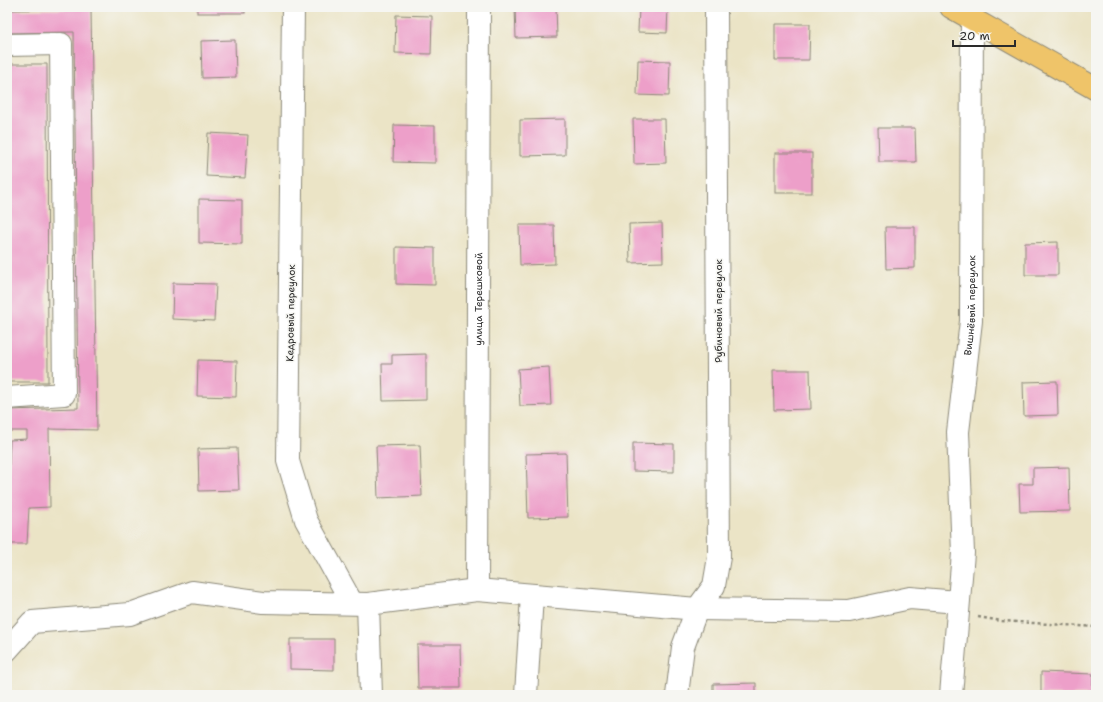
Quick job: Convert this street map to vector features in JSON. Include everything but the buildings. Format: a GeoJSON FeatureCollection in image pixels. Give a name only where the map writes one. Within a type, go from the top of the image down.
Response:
{"type":"FeatureCollection","features":[{"type":"Feature","properties":{"kind":"main road"},"geometry":{"type":"LineString","coordinates":[[951,7],[971,13],[1096,89]]}},
{"type":"Feature","properties":{"kind":"street","name":"Кедровый переулок"},"geometry":{"type":"LineString","coordinates":[[293,7],[288,461],[306,520],[360,604]]}},
{"type":"Feature","properties":{"kind":"street","name":"улица Терешковой"},"geometry":{"type":"LineString","coordinates":[[477,590],[479,7]]}},
{"type":"Feature","properties":{"kind":"street","name":"Рубиновый переулок"},"geometry":{"type":"LineString","coordinates":[[677,695],[683,647],[697,609],[714,586],[719,557],[716,7]]}},
{"type":"Feature","properties":{"kind":"street","name":"Вишнёвый переулок"},"geometry":{"type":"LineString","coordinates":[[951,695],[963,552],[958,432],[971,321],[971,13]]}},
{"type":"Feature","properties":{"kind":"street"},"geometry":{"type":"LineString","coordinates":[[7,45],[61,44],[64,386],[64,394],[7,398]]}},
{"type":"Feature","properties":{"kind":"street"},"geometry":{"type":"LineString","coordinates":[[7,650],[32,622],[130,614],[192,592],[263,602],[360,604],[477,590],[697,609],[849,612],[910,598],[958,608]]}},
{"type":"Feature","properties":{"kind":"street"},"geometry":{"type":"LineString","coordinates":[[526,695],[532,595]]}},
{"type":"Feature","properties":{"kind":"street"},"geometry":{"type":"LineString","coordinates":[[360,604],[371,695]]}},
{"type":"Feature","properties":{"kind":"path"},"geometry":{"type":"LineString","coordinates":[[958,608],[1002,621],[1096,627]]}}]}
